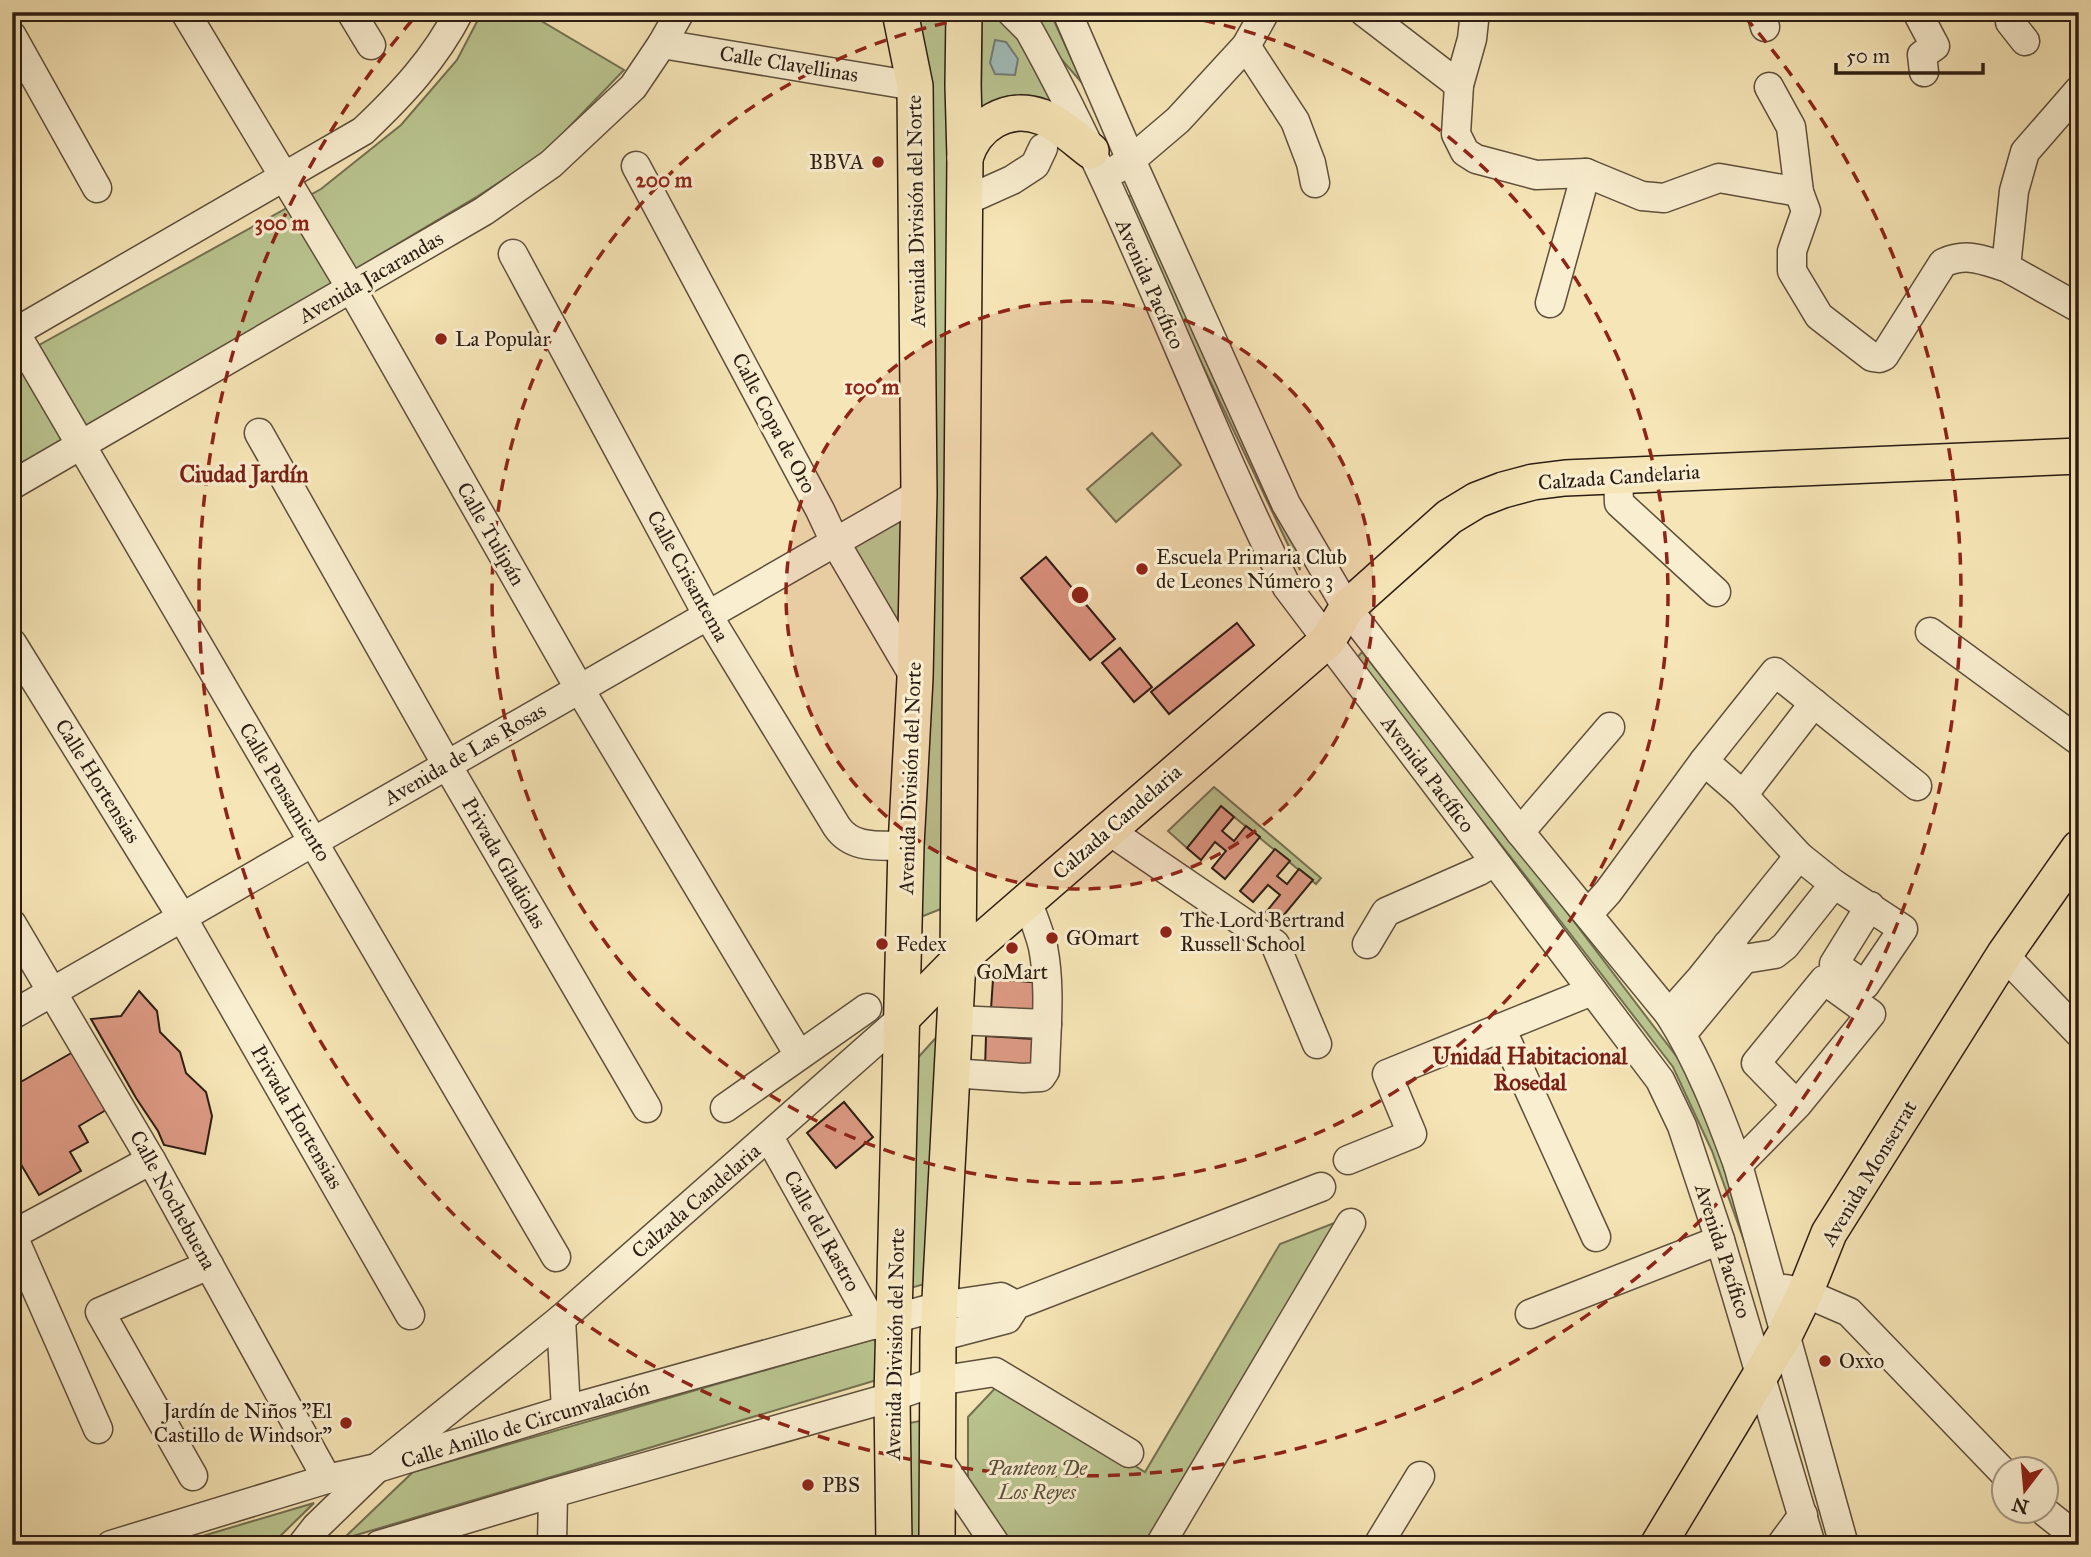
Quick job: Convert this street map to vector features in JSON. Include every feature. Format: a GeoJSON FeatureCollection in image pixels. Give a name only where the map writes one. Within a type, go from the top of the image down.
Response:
{"type":"FeatureCollection","features":[{"type":"Feature","properties":{"kind":"main road","name":"Avenida División del Norte"},"geometry":{"type":"LineString","coordinates":[[894,1545],[892,1397],[885,1322],[902,1018],[919,494],[915,86],[900,12]]}},
{"type":"Feature","properties":{"kind":"main road","name":"Avenida División del Norte"},"geometry":{"type":"LineString","coordinates":[[937,1545],[939,1322],[958,961],[965,201],[962,85],[964,12]]}},
{"type":"Feature","properties":{"kind":"main road"},"geometry":{"type":"LineString","coordinates":[[965,158],[969,146],[985,125],[996,119],[1020,113],[1043,117],[1053,123],[1097,164]]}},
{"type":"Feature","properties":{"kind":"main road","name":"Calzada Candelaria"},"geometry":{"type":"LineString","coordinates":[[902,1018],[958,961],[1328,640],[1347,608],[1449,517],[1477,500],[1533,482],[1565,478],[2079,456]]}},
{"type":"Feature","properties":{"kind":"main road","name":"Avenida Monserrat"},"geometry":{"type":"LineString","coordinates":[[1658,1545],[1784,1336],[1789,1290],[1829,1233],[2004,955],[2079,848]]}},
{"type":"Feature","properties":{"kind":"street","name":"Calle Tulipán"},"geometry":{"type":"LineString","coordinates":[[185,12],[351,288],[579,688],[799,1055]]}},
{"type":"Feature","properties":{"kind":"street"},"geometry":{"type":"LineString","coordinates":[[351,12],[371,45]]}},
{"type":"Feature","properties":{"kind":"street"},"geometry":{"type":"LineString","coordinates":[[13,331],[285,178],[363,131],[402,94],[444,42],[459,12]]}},
{"type":"Feature","properties":{"kind":"street","name":"Avenida Jacarandas"},"geometry":{"type":"LineString","coordinates":[[12,485],[484,211],[551,164],[633,87],[680,12]]}},
{"type":"Feature","properties":{"kind":"street","name":"Avenida Pacífico"},"geometry":{"type":"LineString","coordinates":[[1011,12],[1029,30],[1097,164],[1286,587],[1660,1080],[1682,1126],[1720,1240],[1811,1545]]}},
{"type":"Feature","properties":{"kind":"street","name":"Avenida Pacífico"},"geometry":{"type":"LineString","coordinates":[[1067,12],[1286,504],[1347,608],[1520,832],[1675,1024],[1718,1110],[1789,1290]]}},
{"type":"Feature","properties":{"kind":"street"},"geometry":{"type":"LineString","coordinates":[[1097,164],[1131,160],[1178,120],[1245,46],[1265,12]]}},
{"type":"Feature","properties":{"kind":"street"},"geometry":{"type":"LineString","coordinates":[[1364,12],[1459,85]]}},
{"type":"Feature","properties":{"kind":"street"},"geometry":{"type":"LineString","coordinates":[[1475,12],[1472,39],[1459,85],[1456,134],[1465,152],[1476,159],[1536,175],[1586,173],[1642,196],[1664,198],[1719,178],[1799,192]]}},
{"type":"Feature","properties":{"kind":"street"},"geometry":{"type":"LineString","coordinates":[[1916,12],[1935,46],[1923,55],[1924,72]]}},
{"type":"Feature","properties":{"kind":"street"},"geometry":{"type":"LineString","coordinates":[[2018,12],[2010,22],[2025,41]]}},
{"type":"Feature","properties":{"kind":"street"},"geometry":{"type":"LineString","coordinates":[[12,36],[97,188]]}},
{"type":"Feature","properties":{"kind":"street","name":"Calle Clavellinas"},"geometry":{"type":"LineString","coordinates":[[662,44],[915,86]]}},
{"type":"Feature","properties":{"kind":"street"},"geometry":{"type":"LineString","coordinates":[[1245,46],[1295,121],[1311,163],[1315,183]]}},
{"type":"Feature","properties":{"kind":"street"},"geometry":{"type":"LineString","coordinates":[[1769,87],[1791,127],[1799,192],[1806,211],[1792,251],[1792,271],[1819,316],[1871,357],[1884,356],[1943,263],[1958,256],[2006,267],[2079,308]]}},
{"type":"Feature","properties":{"kind":"street"},"geometry":{"type":"LineString","coordinates":[[2006,267],[2014,191],[2025,152],[2079,90]]}},
{"type":"Feature","properties":{"kind":"street"},"geometry":{"type":"LineString","coordinates":[[965,201],[1012,180],[1035,165],[1043,148]]}},
{"type":"Feature","properties":{"kind":"street","name":"Calle Copa de Oro"},"geometry":{"type":"LineString","coordinates":[[636,166],[835,542],[915,678]]}},
{"type":"Feature","properties":{"kind":"street"},"geometry":{"type":"LineString","coordinates":[[1550,303],[1586,173]]}},
{"type":"Feature","properties":{"kind":"street","name":"Calle Crisantema"},"geometry":{"type":"LineString","coordinates":[[513,254],[707,614],[845,837],[859,844],[906,846]]}},
{"type":"Feature","properties":{"kind":"street","name":"Calle Pensamiento"},"geometry":{"type":"LineString","coordinates":[[13,331],[556,1257]]}},
{"type":"Feature","properties":{"kind":"street","name":"Privada Gladiolas"},"geometry":{"type":"LineString","coordinates":[[260,433],[447,765],[647,1108]]}},
{"type":"Feature","properties":{"kind":"street"},"geometry":{"type":"LineString","coordinates":[[1618,475],[1619,503],[1716,592]]}},
{"type":"Feature","properties":{"kind":"street","name":"Avenida de Las Rosas"},"geometry":{"type":"LineString","coordinates":[[12,1015],[919,494]]}},
{"type":"Feature","properties":{"kind":"street"},"geometry":{"type":"LineString","coordinates":[[1930,632],[2079,741]]}},
{"type":"Feature","properties":{"kind":"street","name":"Calle Hortensias"},"geometry":{"type":"LineString","coordinates":[[12,643],[183,919]]}},
{"type":"Feature","properties":{"kind":"street"},"geometry":{"type":"LineString","coordinates":[[1588,914],[1608,892],[1704,761],[1775,673],[1917,786]]}},
{"type":"Feature","properties":{"kind":"street"},"geometry":{"type":"LineString","coordinates":[[1743,795],[1814,703]]}},
{"type":"Feature","properties":{"kind":"street"},"geometry":{"type":"LineString","coordinates":[[1520,832],[1610,727]]}},
{"type":"Feature","properties":{"kind":"street"},"geometry":{"type":"LineString","coordinates":[[1704,761],[1743,795],[1798,856],[1834,884],[1870,906]]}},
{"type":"Feature","properties":{"kind":"street"},"geometry":{"type":"LineString","coordinates":[[1108,830],[1276,944],[1317,1044]]}},
{"type":"Feature","properties":{"kind":"street"},"geometry":{"type":"LineString","coordinates":[[1675,1024],[1735,952],[1798,856]]}},
{"type":"Feature","properties":{"kind":"street"},"geometry":{"type":"LineString","coordinates":[[1367,944],[1386,912],[1494,862]]}},
{"type":"Feature","properties":{"kind":"street"},"geometry":{"type":"LineString","coordinates":[[1735,952],[1775,954],[1785,946],[1834,884]]}},
{"type":"Feature","properties":{"kind":"street"},"geometry":{"type":"LineString","coordinates":[[952,1073],[1023,1078],[1041,1077],[1045,1071],[1048,994],[1043,948],[1027,901]]}},
{"type":"Feature","properties":{"kind":"street","name":"Privada Hortensias"},"geometry":{"type":"LineString","coordinates":[[183,919],[410,1315]]}},
{"type":"Feature","properties":{"kind":"street","name":"Calle Nochebuena"},"geometry":{"type":"LineString","coordinates":[[12,924],[151,1160],[327,1479]]}},
{"type":"Feature","properties":{"kind":"street"},"geometry":{"type":"LineString","coordinates":[[2004,955],[2079,1033]]}},
{"type":"Feature","properties":{"kind":"street"},"geometry":{"type":"LineString","coordinates":[[1348,1160],[1412,1134],[1387,1074],[1592,991]]}},
{"type":"Feature","properties":{"kind":"street"},"geometry":{"type":"LineString","coordinates":[[725,1108],[867,1008]]}},
{"type":"Feature","properties":{"kind":"street","name":"Calzada Candelaria"},"geometry":{"type":"LineString","coordinates":[[302,1545],[316,1527],[377,1468],[561,1320],[902,1018]]}},
{"type":"Feature","properties":{"kind":"street"},"geometry":{"type":"LineString","coordinates":[[955,1020],[1047,1024]]}},
{"type":"Feature","properties":{"kind":"street"},"geometry":{"type":"LineString","coordinates":[[1501,1028],[1596,1237]]}},
{"type":"Feature","properties":{"kind":"street"},"geometry":{"type":"LineString","coordinates":[[1738,1165],[1797,1105]]}},
{"type":"Feature","properties":{"kind":"street","name":"Calle del Rastro"},"geometry":{"type":"LineString","coordinates":[[769,1137],[885,1322]]}},
{"type":"Feature","properties":{"kind":"street"},"geometry":{"type":"LineString","coordinates":[[98,1429],[12,1235],[151,1160]]}},
{"type":"Feature","properties":{"kind":"street","name":"Calle Anillo de Circunvalación"},"geometry":{"type":"LineString","coordinates":[[111,1545],[566,1410],[885,1322],[1007,1319],[1016,1305],[1321,1187]]}},
{"type":"Feature","properties":{"kind":"street"},"geometry":{"type":"LineString","coordinates":[[1160,1545],[1351,1223]]}},
{"type":"Feature","properties":{"kind":"street"},"geometry":{"type":"LineString","coordinates":[[1530,1314],[1720,1240]]}},
{"type":"Feature","properties":{"kind":"street"},"geometry":{"type":"LineString","coordinates":[[192,1476],[100,1312],[209,1265]]}},
{"type":"Feature","properties":{"kind":"street"},"geometry":{"type":"LineString","coordinates":[[1737,1295],[1789,1290],[1849,1312],[1990,1458]]}},
{"type":"Feature","properties":{"kind":"street"},"geometry":{"type":"LineString","coordinates":[[561,1320],[566,1410]]}},
{"type":"Feature","properties":{"kind":"street"},"geometry":{"type":"LineString","coordinates":[[1784,1336],[1844,1545]]}},
{"type":"Feature","properties":{"kind":"street"},"geometry":{"type":"LineString","coordinates":[[379,1545],[892,1397],[937,1381],[995,1372],[1129,1453]]}},
{"type":"Feature","properties":{"kind":"street"},"geometry":{"type":"LineString","coordinates":[[937,1457],[996,1545]]}},
{"type":"Feature","properties":{"kind":"street"},"geometry":{"type":"LineString","coordinates":[[1378,1545],[1420,1476]]}},
{"type":"Feature","properties":{"kind":"street"},"geometry":{"type":"LineString","coordinates":[[552,1545],[553,1493]]}},
{"type":"Feature","properties":{"kind":"street"},"geometry":{"type":"LineString","coordinates":[[1781,1545],[1803,1515]]}},
{"type":"Feature","properties":{"kind":"street"},"geometry":{"type":"LineString","coordinates":[[2060,1520],[2075,1530]]}},
{"type":"Feature","properties":{"kind":"green space"},"geometry":{"type":"Polygon","coordinates":[[[482,12],[526,12],[624,70],[543,154],[478,196],[12,474],[12,360],[321,189],[401,125],[457,60],[482,12]]]}},
{"type":"Feature","properties":{"kind":"green space"},"geometry":{"type":"Polygon","coordinates":[[[914,12],[951,12],[946,907],[918,918],[914,12]]]}},
{"type":"Feature","properties":{"kind":"green space"},"geometry":{"type":"Polygon","coordinates":[[[982,12],[995,12],[1017,36],[1058,113],[981,106],[982,12]]]}},
{"type":"Feature","properties":{"kind":"green space"},"geometry":{"type":"Polygon","coordinates":[[[1020,12],[1050,12],[1083,84],[1020,12]]]}},
{"type":"Feature","properties":{"kind":"green space"},"geometry":{"type":"Polygon","coordinates":[[[1134,193],[1298,553],[1300,570],[1124,200],[1134,193]]]}},
{"type":"Feature","properties":{"kind":"green space"},"geometry":{"type":"Polygon","coordinates":[[[1152,433],[1181,465],[1116,522],[1087,489],[1152,433]]]}},
{"type":"Feature","properties":{"kind":"green space"},"geometry":{"type":"Polygon","coordinates":[[[913,499],[907,677],[836,542],[913,499]]]}},
{"type":"Feature","properties":{"kind":"green space"},"geometry":{"type":"Polygon","coordinates":[[[1362,652],[1537,873],[1680,1061],[1727,1166],[1748,1252],[1712,1151],[1673,1067],[1355,660],[1362,652]]]}},
{"type":"Feature","properties":{"kind":"green space"},"geometry":{"type":"Polygon","coordinates":[[[1214,787],[1321,878],[1316,884],[1222,807],[1187,848],[1168,831],[1214,787]]]}},
{"type":"Feature","properties":{"kind":"green space"},"geometry":{"type":"Polygon","coordinates":[[[943,1030],[935,1281],[907,1289],[913,1063],[943,1030]]]}},
{"type":"Feature","properties":{"kind":"green space","name":"Panteon De Los Reyes"},"geometry":{"type":"Polygon","coordinates":[[[1342,1220],[1150,1545],[1003,1545],[968,1493],[968,1417],[1000,1383],[1145,1472],[1280,1244],[1342,1220]]]}},
{"type":"Feature","properties":{"kind":"green space"},"geometry":{"type":"Polygon","coordinates":[[[887,1335],[887,1377],[343,1539],[413,1472],[887,1335]]]}},
{"type":"Feature","properties":{"kind":"green space"},"geometry":{"type":"Polygon","coordinates":[[[926,1420],[924,1545],[909,1545],[904,1424],[926,1420]]]}},
{"type":"Feature","properties":{"kind":"green space"},"geometry":{"type":"Polygon","coordinates":[[[314,1503],[271,1545],[172,1545],[314,1503]]]}},
{"type":"Feature","properties":{"kind":"water"},"geometry":{"type":"Polygon","coordinates":[[[995,40],[1006,42],[1018,59],[1015,75],[995,74],[990,63],[995,40]]]}},
{"type":"Feature","properties":{"kind":"building"},"geometry":{"type":"Polygon","coordinates":[[[1046,557],[1115,639],[1090,660],[1021,578],[1046,557]]]}},
{"type":"Feature","properties":{"kind":"building"},"geometry":{"type":"Polygon","coordinates":[[[1237,623],[1254,645],[1169,714],[1151,692],[1237,623]]]}},
{"type":"Feature","properties":{"kind":"building"},"geometry":{"type":"Polygon","coordinates":[[[1120,648],[1152,687],[1134,702],[1102,663],[1120,648]]]}},
{"type":"Feature","properties":{"kind":"building"},"geometry":{"type":"Polygon","coordinates":[[[1221,806],[1234,817],[1222,831],[1234,841],[1246,826],[1260,837],[1225,879],[1212,868],[1226,851],[1215,842],[1201,860],[1187,848],[1221,806]]]}},
{"type":"Feature","properties":{"kind":"building"},"geometry":{"type":"Polygon","coordinates":[[[1275,849],[1290,861],[1277,876],[1287,884],[1299,869],[1313,880],[1278,922],[1266,912],[1280,895],[1268,885],[1253,902],[1240,891],[1275,849]]]}},
{"type":"Feature","properties":{"kind":"building"},"geometry":{"type":"Polygon","coordinates":[[[993,979],[1043,983],[1041,1012],[991,1009],[993,979]]]}},
{"type":"Feature","properties":{"kind":"building"},"geometry":{"type":"Polygon","coordinates":[[[139,991],[157,1011],[160,1032],[180,1052],[186,1073],[206,1092],[212,1116],[205,1154],[164,1145],[91,1019],[121,1016],[139,991]]]}},
{"type":"Feature","properties":{"kind":"building"},"geometry":{"type":"Polygon","coordinates":[[[986,1036],[1034,1039],[1033,1070],[985,1068],[986,1036]]]}},
{"type":"Feature","properties":{"kind":"building"},"geometry":{"type":"Polygon","coordinates":[[[73,1052],[106,1110],[79,1126],[88,1142],[70,1152],[81,1171],[39,1195],[19,1161],[12,1164],[12,1087],[73,1052]]]}},
{"type":"Feature","properties":{"kind":"building"},"geometry":{"type":"Polygon","coordinates":[[[844,1102],[873,1137],[836,1168],[807,1133],[844,1102]]]}},
{"type":"Feature","properties":{"kind":"place","name":"BBVA"},"geometry":{"type":"Point","coordinates":[878,162]}},
{"type":"Feature","properties":{"kind":"place","name":"La Popular"},"geometry":{"type":"Point","coordinates":[441,339]}},
{"type":"Feature","properties":{"kind":"place","name":"Escuela Primaria Club de Leones Número 3"},"geometry":{"type":"Point","coordinates":[1142,569]}},
{"type":"Feature","properties":{"kind":"place","name":"The Lord Bertrand Russell School"},"geometry":{"type":"Point","coordinates":[1166,932]}},
{"type":"Feature","properties":{"kind":"place","name":"GOmart"},"geometry":{"type":"Point","coordinates":[1052,938]}},
{"type":"Feature","properties":{"kind":"place","name":"Fedex"},"geometry":{"type":"Point","coordinates":[882,944]}},
{"type":"Feature","properties":{"kind":"place","name":"GoMart"},"geometry":{"type":"Point","coordinates":[1012,948]}},
{"type":"Feature","properties":{"kind":"place","name":"Oxxo"},"geometry":{"type":"Point","coordinates":[1825,1361]}},
{"type":"Feature","properties":{"kind":"place","name":"Jardín de Niños \"El Castillo de Windsor\""},"geometry":{"type":"Point","coordinates":[346,1423]}},
{"type":"Feature","properties":{"kind":"place","name":"PBS"},"geometry":{"type":"Point","coordinates":[808,1485]}},
{"type":"Feature","properties":{"kind":"district","name":"Ciudad Jardín"},"geometry":{"type":"Point","coordinates":[244,474]}},
{"type":"Feature","properties":{"kind":"district","name":"Unidad Habitacional Rosedal"},"geometry":{"type":"Point","coordinates":[1530,1069]}}]}
